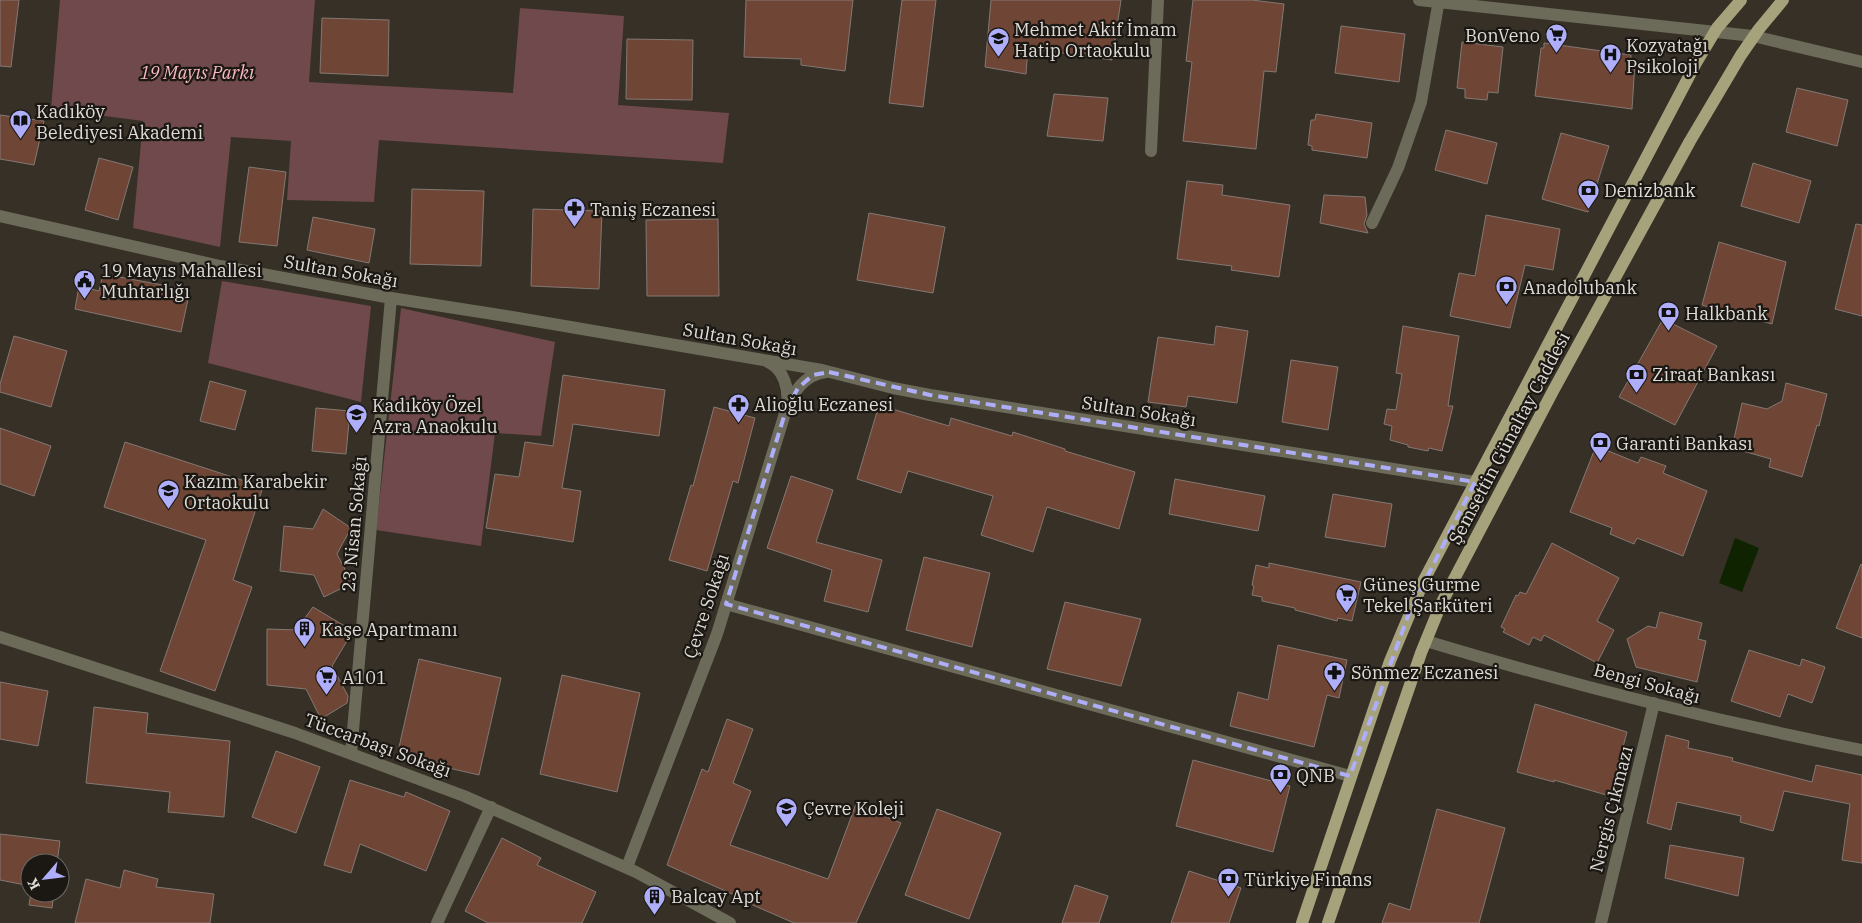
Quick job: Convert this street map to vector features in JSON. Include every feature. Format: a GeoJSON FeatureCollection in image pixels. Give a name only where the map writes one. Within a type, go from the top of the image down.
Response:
{"type":"FeatureCollection","features":[{"type":"Feature","properties":{"kind":"main road","name":"Şemsettin Günaltay Caddesi"},"geometry":{"type":"LineString","coordinates":[[1302,923],[1350,776],[1408,613],[1438,552],[1714,32],[1741,0]]}},
{"type":"Feature","properties":{"kind":"main road","name":"Şemsettin Günaltay Caddesi"},"geometry":{"type":"LineString","coordinates":[[1328,923],[1426,641],[1453,581],[1553,391],[1690,141],[1729,73],[1753,36],[1783,0]]}},
{"type":"Feature","properties":{"kind":"street"},"geometry":{"type":"LineString","coordinates":[[1151,151],[1158,0]]}},
{"type":"Feature","properties":{"kind":"street"},"geometry":{"type":"LineString","coordinates":[[1418,0],[1753,36],[1862,62]]}},
{"type":"Feature","properties":{"kind":"street"},"geometry":{"type":"LineString","coordinates":[[1372,223],[1396,174],[1421,102],[1439,1]]}},
{"type":"Feature","properties":{"kind":"street","name":"Sultan Sokağı"},"geometry":{"type":"LineString","coordinates":[[1,217],[182,259],[391,298],[830,372],[915,392],[1475,482]]}},
{"type":"Feature","properties":{"kind":"street","name":"23 Nisan Sokağı"},"geometry":{"type":"LineString","coordinates":[[351,753],[391,298]]}},
{"type":"Feature","properties":{"kind":"street"},"geometry":{"type":"LineString","coordinates":[[768,362],[778,369],[785,384],[787,392],[786,410]]}},
{"type":"Feature","properties":{"kind":"street","name":"Çevre Sokağı"},"geometry":{"type":"LineString","coordinates":[[626,867],[707,660],[786,410],[798,388],[806,379],[816,374],[830,372]]}},
{"type":"Feature","properties":{"kind":"street"},"geometry":{"type":"LineString","coordinates":[[726,604],[1350,776]]}},
{"type":"Feature","properties":{"kind":"street","name":"Tüccarbaşı Sokağı"},"geometry":{"type":"LineString","coordinates":[[0,637],[295,733],[491,807],[626,867],[730,923]]}},
{"type":"Feature","properties":{"kind":"street","name":"Bengi Sokağı"},"geometry":{"type":"LineString","coordinates":[[1426,641],[1530,671],[1722,721],[1862,750]]}},
{"type":"Feature","properties":{"kind":"street","name":"Nergis Çıkmazı"},"geometry":{"type":"LineString","coordinates":[[1601,923],[1654,703]]}},
{"type":"Feature","properties":{"kind":"street"},"geometry":{"type":"LineString","coordinates":[[437,923],[491,807]]}},
{"type":"Feature","properties":{"kind":"highlighted area"},"geometry":{"type":"Polygon","coordinates":[[[829,372],[930,395],[1475,482],[1409,613],[1350,776],[726,604],[786,410],[798,388],[813,375],[829,372]]]}},
{"type":"Feature","properties":{"kind":"green space","name":"19 Mayıs Parkı"},"geometry":{"type":"Polygon","coordinates":[[[60,0],[315,0],[309,82],[513,93],[520,8],[624,16],[618,105],[729,113],[723,163],[379,140],[374,202],[287,200],[291,141],[231,137],[220,247],[133,228],[143,121],[51,109],[60,0]]]}},
{"type":"Feature","properties":{"kind":"green space"},"geometry":{"type":"Polygon","coordinates":[[[222,281],[371,306],[361,402],[208,363],[222,281]]]}},
{"type":"Feature","properties":{"kind":"green space"},"geometry":{"type":"Polygon","coordinates":[[[401,308],[555,342],[541,436],[495,433],[481,546],[376,530],[401,308]]]}},
{"type":"Feature","properties":{"kind":"shaded area"},"geometry":{"type":"Polygon","coordinates":[[[1735,538],[1759,548],[1742,592],[1719,583],[1735,538]]]}},
{"type":"Feature","properties":{"kind":"building"},"geometry":{"type":"Polygon","coordinates":[[[0,0],[19,0],[11,67],[0,66],[0,0]]]}},
{"type":"Feature","properties":{"kind":"building"},"geometry":{"type":"Polygon","coordinates":[[[746,0],[853,0],[845,71],[801,65],[801,59],[744,57],[746,0]]]}},
{"type":"Feature","properties":{"kind":"building"},"geometry":{"type":"Polygon","coordinates":[[[902,0],[936,0],[923,107],[889,103],[902,0]]]}},
{"type":"Feature","properties":{"kind":"building"},"geometry":{"type":"Polygon","coordinates":[[[991,0],[1121,0],[1112,60],[1028,48],[1026,74],[985,67],[991,0]]]}},
{"type":"Feature","properties":{"kind":"building"},"geometry":{"type":"Polygon","coordinates":[[[1193,0],[1252,0],[1284,4],[1276,72],[1264,71],[1256,149],[1183,141],[1192,62],[1186,61],[1193,0]]]}},
{"type":"Feature","properties":{"kind":"building"},"geometry":{"type":"Polygon","coordinates":[[[322,18],[389,20],[388,76],[320,73],[322,18]]]}},
{"type":"Feature","properties":{"kind":"building"},"geometry":{"type":"Polygon","coordinates":[[[1341,26],[1405,34],[1399,82],[1335,73],[1341,26]]]}},
{"type":"Feature","properties":{"kind":"building"},"geometry":{"type":"Polygon","coordinates":[[[627,39],[693,40],[692,100],[626,99],[627,39]]]}},
{"type":"Feature","properties":{"kind":"building"},"geometry":{"type":"Polygon","coordinates":[[[1462,42],[1503,47],[1498,93],[1488,92],[1487,100],[1465,98],[1465,89],[1457,88],[1462,42]]]}},
{"type":"Feature","properties":{"kind":"building"},"geometry":{"type":"Polygon","coordinates":[[[1544,43],[1631,55],[1631,61],[1635,62],[1632,109],[1535,96],[1541,48],[1544,48],[1544,43]]]}},
{"type":"Feature","properties":{"kind":"building"},"geometry":{"type":"Polygon","coordinates":[[[1797,88],[1848,100],[1837,146],[1786,132],[1797,88]]]}},
{"type":"Feature","properties":{"kind":"building"},"geometry":{"type":"Polygon","coordinates":[[[1054,94],[1108,98],[1103,141],[1047,136],[1054,94]]]}},
{"type":"Feature","properties":{"kind":"building"},"geometry":{"type":"Polygon","coordinates":[[[1316,114],[1372,123],[1367,158],[1312,150],[1312,146],[1308,145],[1311,120],[1315,120],[1316,114]]]}},
{"type":"Feature","properties":{"kind":"building","name":"Kadıköy Belediyesi Akademi"},"geometry":{"type":"Polygon","coordinates":[[[0,115],[44,121],[34,165],[0,159],[0,115]]]}},
{"type":"Feature","properties":{"kind":"building"},"geometry":{"type":"Polygon","coordinates":[[[1446,130],[1497,143],[1487,184],[1435,170],[1446,130]]]}},
{"type":"Feature","properties":{"kind":"building"},"geometry":{"type":"Polygon","coordinates":[[[1561,133],[1609,146],[1588,212],[1542,199],[1561,133]]]}},
{"type":"Feature","properties":{"kind":"building"},"geometry":{"type":"Polygon","coordinates":[[[99,158],[133,167],[118,220],[85,210],[99,158]]]}},
{"type":"Feature","properties":{"kind":"building"},"geometry":{"type":"Polygon","coordinates":[[[1753,163],[1811,181],[1799,223],[1741,206],[1753,163]]]}},
{"type":"Feature","properties":{"kind":"building"},"geometry":{"type":"Polygon","coordinates":[[[249,167],[286,172],[277,246],[239,242],[249,167]]]}},
{"type":"Feature","properties":{"kind":"building"},"geometry":{"type":"Polygon","coordinates":[[[1187,181],[1223,185],[1222,195],[1290,205],[1279,277],[1231,270],[1232,266],[1177,259],[1187,181]]]}},
{"type":"Feature","properties":{"kind":"building"},"geometry":{"type":"Polygon","coordinates":[[[412,189],[484,191],[481,266],[410,264],[412,189]]]}},
{"type":"Feature","properties":{"kind":"building"},"geometry":{"type":"Polygon","coordinates":[[[1324,195],[1365,197],[1367,215],[1364,224],[1368,233],[1320,223],[1324,195]]]}},
{"type":"Feature","properties":{"kind":"building"},"geometry":{"type":"Polygon","coordinates":[[[533,209],[602,211],[599,289],[531,286],[533,209]]]}},
{"type":"Feature","properties":{"kind":"building"},"geometry":{"type":"Polygon","coordinates":[[[869,213],[945,227],[933,293],[857,280],[869,213]]]}},
{"type":"Feature","properties":{"kind":"building"},"geometry":{"type":"Polygon","coordinates":[[[1486,215],[1560,229],[1553,270],[1525,265],[1510,328],[1450,316],[1459,273],[1475,276],[1486,215]]]}},
{"type":"Feature","properties":{"kind":"building"},"geometry":{"type":"Polygon","coordinates":[[[313,217],[375,229],[369,263],[307,250],[313,217]]]}},
{"type":"Feature","properties":{"kind":"building"},"geometry":{"type":"Polygon","coordinates":[[[718,219],[719,296],[647,296],[646,220],[718,219]]]}},
{"type":"Feature","properties":{"kind":"building"},"geometry":{"type":"Polygon","coordinates":[[[1856,224],[1862,225],[1862,316],[1835,309],[1856,224]]]}},
{"type":"Feature","properties":{"kind":"building"},"geometry":{"type":"Polygon","coordinates":[[[1719,242],[1786,262],[1772,324],[1702,305],[1719,242]]]}},
{"type":"Feature","properties":{"kind":"building"},"geometry":{"type":"Polygon","coordinates":[[[103,274],[190,290],[181,332],[75,309],[79,286],[99,291],[103,274]]]}},
{"type":"Feature","properties":{"kind":"building"},"geometry":{"type":"Polygon","coordinates":[[[1663,319],[1717,346],[1675,425],[1619,397],[1663,319]]]}},
{"type":"Feature","properties":{"kind":"building"},"geometry":{"type":"Polygon","coordinates":[[[1216,326],[1248,331],[1237,403],[1188,396],[1186,407],[1148,402],[1158,337],[1214,345],[1216,326]]]}},
{"type":"Feature","properties":{"kind":"building"},"geometry":{"type":"Polygon","coordinates":[[[1403,326],[1459,336],[1448,406],[1453,406],[1442,451],[1429,448],[1428,451],[1408,447],[1408,445],[1390,440],[1392,426],[1384,424],[1387,409],[1396,410],[1402,374],[1396,373],[1403,326]]]}},
{"type":"Feature","properties":{"kind":"building"},"geometry":{"type":"Polygon","coordinates":[[[14,336],[67,351],[51,407],[0,392],[0,384],[14,336]]]}},
{"type":"Feature","properties":{"kind":"building"},"geometry":{"type":"Polygon","coordinates":[[[1291,360],[1338,367],[1328,430],[1282,422],[1291,360]]]}},
{"type":"Feature","properties":{"kind":"building"},"geometry":{"type":"Polygon","coordinates":[[[563,375],[665,390],[659,436],[573,424],[562,488],[581,491],[573,542],[486,528],[495,474],[519,477],[525,442],[553,446],[563,375]]]}},
{"type":"Feature","properties":{"kind":"building"},"geometry":{"type":"Polygon","coordinates":[[[210,381],[246,391],[235,430],[200,421],[210,381]]]}},
{"type":"Feature","properties":{"kind":"building"},"geometry":{"type":"Polygon","coordinates":[[[1786,383],[1827,394],[1819,426],[1817,425],[1802,477],[1769,467],[1771,459],[1732,448],[1742,403],[1767,409],[1782,401],[1786,383]]]}},
{"type":"Feature","properties":{"kind":"building"},"geometry":{"type":"Polygon","coordinates":[[[879,405],[949,426],[951,418],[1012,436],[1013,432],[1065,449],[1065,451],[1135,472],[1119,529],[1047,507],[1033,552],[981,535],[993,496],[908,471],[901,493],[857,479],[879,405]]]}},
{"type":"Feature","properties":{"kind":"building"},"geometry":{"type":"Polygon","coordinates":[[[714,407],[755,418],[738,483],[733,481],[707,571],[669,560],[691,485],[693,486],[714,407]]]}},
{"type":"Feature","properties":{"kind":"building"},"geometry":{"type":"Polygon","coordinates":[[[316,408],[350,411],[346,454],[312,451],[316,408]]]}},
{"type":"Feature","properties":{"kind":"building"},"geometry":{"type":"Polygon","coordinates":[[[0,428],[51,446],[34,496],[0,484],[0,428]]]}},
{"type":"Feature","properties":{"kind":"building"},"geometry":{"type":"Polygon","coordinates":[[[125,442],[263,487],[233,580],[252,587],[215,691],[160,671],[206,540],[104,507],[125,442]]]}},
{"type":"Feature","properties":{"kind":"building"},"geometry":{"type":"Polygon","coordinates":[[[1596,446],[1638,463],[1641,457],[1666,466],[1663,473],[1707,491],[1683,556],[1637,538],[1634,544],[1610,534],[1612,528],[1570,512],[1596,446]]]}},
{"type":"Feature","properties":{"kind":"building"},"geometry":{"type":"Polygon","coordinates":[[[791,476],[833,490],[816,542],[882,560],[868,612],[824,601],[832,570],[767,548],[791,476]]]}},
{"type":"Feature","properties":{"kind":"building"},"geometry":{"type":"Polygon","coordinates":[[[1175,479],[1265,496],[1258,531],[1169,514],[1175,479]]]}},
{"type":"Feature","properties":{"kind":"building"},"geometry":{"type":"Polygon","coordinates":[[[1333,494],[1392,504],[1385,547],[1325,537],[1333,494]]]}},
{"type":"Feature","properties":{"kind":"building"},"geometry":{"type":"Polygon","coordinates":[[[323,509],[351,528],[337,554],[352,583],[324,597],[314,575],[280,571],[284,526],[313,529],[323,509]]]}},
{"type":"Feature","properties":{"kind":"building"},"geometry":{"type":"Polygon","coordinates":[[[1552,543],[1619,578],[1597,621],[1614,630],[1597,663],[1544,635],[1541,641],[1533,637],[1529,645],[1503,632],[1505,629],[1501,627],[1516,595],[1518,596],[1520,592],[1526,594],[1552,543]]]}},
{"type":"Feature","properties":{"kind":"building"},"geometry":{"type":"Polygon","coordinates":[[[924,557],[990,573],[972,647],[906,630],[924,557]]]}},
{"type":"Feature","properties":{"kind":"building"},"geometry":{"type":"Polygon","coordinates":[[[1269,563],[1361,582],[1352,621],[1338,618],[1337,621],[1295,610],[1295,608],[1262,601],[1262,597],[1252,595],[1256,565],[1269,568],[1269,563]]]}},
{"type":"Feature","properties":{"kind":"building"},"geometry":{"type":"Polygon","coordinates":[[[1862,565],[1862,638],[1836,628],[1862,565]]]}},
{"type":"Feature","properties":{"kind":"building"},"geometry":{"type":"Polygon","coordinates":[[[1065,602],[1141,619],[1121,686],[1047,669],[1065,602]]]}},
{"type":"Feature","properties":{"kind":"building","name":"Kaşe Apartmanı"},"geometry":{"type":"Polygon","coordinates":[[[313,607],[353,631],[332,666],[348,696],[347,703],[321,719],[306,689],[267,685],[267,629],[296,630],[313,607]]]}},
{"type":"Feature","properties":{"kind":"building"},"geometry":{"type":"Polygon","coordinates":[[[1660,612],[1702,623],[1698,639],[1706,641],[1697,682],[1636,667],[1627,639],[1648,626],[1656,628],[1660,612]]]}},
{"type":"Feature","properties":{"kind":"building"},"geometry":{"type":"Polygon","coordinates":[[[1278,645],[1347,660],[1339,698],[1327,695],[1314,747],[1230,726],[1238,692],[1268,700],[1278,645]]]}},
{"type":"Feature","properties":{"kind":"building"},"geometry":{"type":"Polygon","coordinates":[[[1749,650],[1800,666],[1802,659],[1825,667],[1812,703],[1788,694],[1780,717],[1731,701],[1749,650]]]}},
{"type":"Feature","properties":{"kind":"building"},"geometry":{"type":"Polygon","coordinates":[[[419,659],[501,678],[479,775],[397,756],[419,659]]]}},
{"type":"Feature","properties":{"kind":"building"},"geometry":{"type":"Polygon","coordinates":[[[562,675],[640,693],[617,792],[540,774],[562,675]]]}},
{"type":"Feature","properties":{"kind":"building"},"geometry":{"type":"Polygon","coordinates":[[[0,682],[48,691],[38,746],[0,739],[0,682]]]}},
{"type":"Feature","properties":{"kind":"building"},"geometry":{"type":"Polygon","coordinates":[[[1535,704],[1627,732],[1610,796],[1517,772],[1535,704]]]}},
{"type":"Feature","properties":{"kind":"building"},"geometry":{"type":"Polygon","coordinates":[[[94,707],[148,713],[146,733],[230,741],[224,817],[168,812],[170,792],[86,783],[94,707]]]}},
{"type":"Feature","properties":{"kind":"building"},"geometry":{"type":"Polygon","coordinates":[[[727,719],[753,729],[733,783],[751,791],[730,845],[828,879],[856,804],[901,823],[856,923],[794,923],[667,865],[702,769],[708,772],[727,719]]]}},
{"type":"Feature","properties":{"kind":"building"},"geometry":{"type":"Polygon","coordinates":[[[1666,735],[1689,741],[1688,748],[1733,758],[1732,761],[1812,782],[1816,765],[1862,775],[1862,863],[1842,860],[1850,804],[1784,791],[1773,831],[1740,822],[1741,816],[1677,802],[1671,830],[1647,823],[1666,735]]]}},
{"type":"Feature","properties":{"kind":"building"},"geometry":{"type":"Polygon","coordinates":[[[276,751],[320,767],[296,833],[252,817],[276,751]]]}},
{"type":"Feature","properties":{"kind":"building"},"geometry":{"type":"Polygon","coordinates":[[[1193,760],[1290,786],[1273,852],[1176,826],[1193,760]]]}},
{"type":"Feature","properties":{"kind":"building"},"geometry":{"type":"Polygon","coordinates":[[[350,780],[404,797],[406,792],[450,811],[426,871],[360,844],[351,873],[324,865],[350,780]]]}},
{"type":"Feature","properties":{"kind":"building"},"geometry":{"type":"Polygon","coordinates":[[[937,809],[1001,833],[969,919],[905,895],[937,809]]]}},
{"type":"Feature","properties":{"kind":"building"},"geometry":{"type":"Polygon","coordinates":[[[1437,809],[1505,828],[1479,923],[1382,923],[1389,903],[1410,910],[1437,809]]]}},
{"type":"Feature","properties":{"kind":"building"},"geometry":{"type":"Polygon","coordinates":[[[0,834],[60,841],[58,853],[20,853],[20,884],[0,880],[0,834]]]}},
{"type":"Feature","properties":{"kind":"building"},"geometry":{"type":"Polygon","coordinates":[[[502,838],[541,858],[537,865],[596,892],[582,923],[488,923],[465,911],[502,838]]]}},
{"type":"Feature","properties":{"kind":"building"},"geometry":{"type":"Polygon","coordinates":[[[1670,845],[1744,858],[1738,896],[1665,878],[1670,845]]]}},
{"type":"Feature","properties":{"kind":"building"},"geometry":{"type":"Polygon","coordinates":[[[124,870],[158,879],[156,887],[214,894],[210,923],[75,923],[86,879],[120,888],[124,870]]]}},
{"type":"Feature","properties":{"kind":"building"},"geometry":{"type":"Polygon","coordinates":[[[1189,871],[1241,888],[1229,923],[1171,923],[1189,871]]]}},
{"type":"Feature","properties":{"kind":"building"},"geometry":{"type":"Polygon","coordinates":[[[1075,885],[1108,896],[1099,923],[1062,923],[1075,885]]]}},
{"type":"Feature","properties":{"kind":"building"},"geometry":{"type":"Polygon","coordinates":[[[29,903],[53,903],[52,908],[29,905],[29,903]]]}},
{"type":"Feature","properties":{"kind":"place","name":"BonVeno"},"geometry":{"type":"Point","coordinates":[1556,54]}},
{"type":"Feature","properties":{"kind":"place","name":"Mehmet Akif İmam Hatip Ortaokulu"},"geometry":{"type":"Point","coordinates":[998,58]}},
{"type":"Feature","properties":{"kind":"place","name":"Kozyatağı Psikoloji"},"geometry":{"type":"Point","coordinates":[1610,74]}},
{"type":"Feature","properties":{"kind":"place","name":"Kadıköy Belediyesi Akademi"},"geometry":{"type":"Point","coordinates":[20,140]}},
{"type":"Feature","properties":{"kind":"place","name":"Denizbank"},"geometry":{"type":"Point","coordinates":[1588,209]}},
{"type":"Feature","properties":{"kind":"place","name":"Taniş Eczanesi"},"geometry":{"type":"Point","coordinates":[574,228]}},
{"type":"Feature","properties":{"kind":"place","name":"19 Mayıs Mahallesi Muhtarlığı"},"geometry":{"type":"Point","coordinates":[85,299]}},
{"type":"Feature","properties":{"kind":"place","name":"Anadolubank"},"geometry":{"type":"Point","coordinates":[1507,306]}},
{"type":"Feature","properties":{"kind":"place","name":"Halkbank"},"geometry":{"type":"Point","coordinates":[1669,332]}},
{"type":"Feature","properties":{"kind":"place","name":"Ziraat Bankası"},"geometry":{"type":"Point","coordinates":[1636,393]}},
{"type":"Feature","properties":{"kind":"place","name":"Alioğlu Eczanesi"},"geometry":{"type":"Point","coordinates":[738,423]}},
{"type":"Feature","properties":{"kind":"place","name":"Kadıköy Özel Azra Anaokulu"},"geometry":{"type":"Point","coordinates":[356,434]}},
{"type":"Feature","properties":{"kind":"place","name":"Garanti Bankası"},"geometry":{"type":"Point","coordinates":[1600,462]}},
{"type":"Feature","properties":{"kind":"place","name":"Kazım Karabekir Ortaokulu"},"geometry":{"type":"Point","coordinates":[168,510]}},
{"type":"Feature","properties":{"kind":"place","name":"Güneş Gurme Tekel Şarküteri"},"geometry":{"type":"Point","coordinates":[1347,613]}},
{"type":"Feature","properties":{"kind":"place","name":"Kaşe Apartmanı"},"geometry":{"type":"Point","coordinates":[305,648]}},
{"type":"Feature","properties":{"kind":"place","name":"Sönmez Eczanesi"},"geometry":{"type":"Point","coordinates":[1335,691]}},
{"type":"Feature","properties":{"kind":"place","name":"A101"},"geometry":{"type":"Point","coordinates":[326,696]}},
{"type":"Feature","properties":{"kind":"place","name":"QNB"},"geometry":{"type":"Point","coordinates":[1280,794]}},
{"type":"Feature","properties":{"kind":"place","name":"Çevre Koleji"},"geometry":{"type":"Point","coordinates":[787,827]}},
{"type":"Feature","properties":{"kind":"place","name":"Türkiye Finans"},"geometry":{"type":"Point","coordinates":[1228,898]}},
{"type":"Feature","properties":{"kind":"place","name":"Balcay Apt"},"geometry":{"type":"Point","coordinates":[655,915]}}]}
